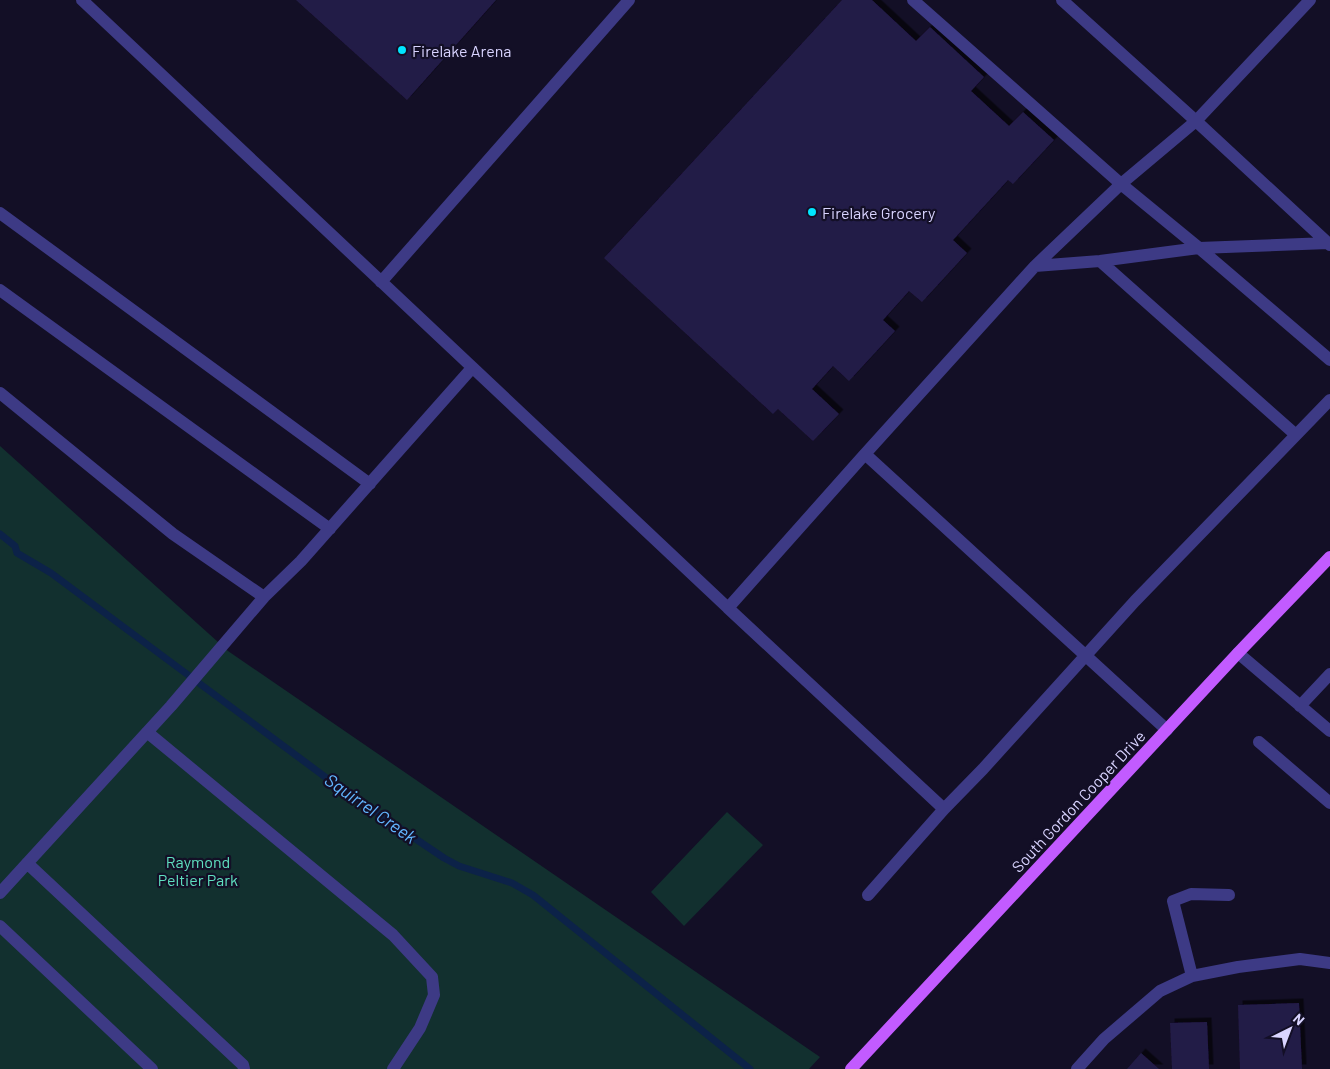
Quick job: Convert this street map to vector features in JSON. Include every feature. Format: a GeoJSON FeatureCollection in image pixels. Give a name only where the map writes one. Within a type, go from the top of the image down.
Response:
{"type":"FeatureCollection","features":[{"type":"Feature","properties":{"kind":"main road","name":"South Gordon Cooper Drive"},"geometry":{"type":"LineString","coordinates":[[851,1069],[1330,556]]}},
{"type":"Feature","properties":{"kind":"lane"},"geometry":{"type":"LineString","coordinates":[[82,0],[944,809]]}},
{"type":"Feature","properties":{"kind":"lane"},"geometry":{"type":"LineString","coordinates":[[381,282],[629,0]]}},
{"type":"Feature","properties":{"kind":"lane"},"geometry":{"type":"LineString","coordinates":[[913,0],[1121,184],[1330,360]]}},
{"type":"Feature","properties":{"kind":"lane"},"geometry":{"type":"LineString","coordinates":[[1062,0],[1329,244]]}},
{"type":"Feature","properties":{"kind":"lane"},"geometry":{"type":"LineString","coordinates":[[728,608],[1035,266],[1121,184],[1196,122],[1310,0]]}},
{"type":"Feature","properties":{"kind":"lane"},"geometry":{"type":"LineString","coordinates":[[0,213],[370,484]]}},
{"type":"Feature","properties":{"kind":"lane"},"geometry":{"type":"LineString","coordinates":[[1035,266],[1100,261],[1199,248],[1329,244]]}},
{"type":"Feature","properties":{"kind":"lane"},"geometry":{"type":"LineString","coordinates":[[1100,261],[1296,435]]}},
{"type":"Feature","properties":{"kind":"lane"},"geometry":{"type":"LineString","coordinates":[[0,290],[330,529]]}},
{"type":"Feature","properties":{"kind":"lane"},"geometry":{"type":"LineString","coordinates":[[0,893],[171,706],[264,597],[301,561],[472,368]]}},
{"type":"Feature","properties":{"kind":"lane"},"geometry":{"type":"LineString","coordinates":[[0,393],[173,534],[264,597]]}},
{"type":"Feature","properties":{"kind":"lane"},"geometry":{"type":"LineString","coordinates":[[868,895],[1135,600],[1330,400]]}},
{"type":"Feature","properties":{"kind":"lane"},"geometry":{"type":"LineString","coordinates":[[865,454],[1167,730]]}},
{"type":"Feature","properties":{"kind":"lane"},"geometry":{"type":"LineString","coordinates":[[1238,653],[1330,730]]}},
{"type":"Feature","properties":{"kind":"lane"},"geometry":{"type":"LineString","coordinates":[[1300,706],[1330,674]]}},
{"type":"Feature","properties":{"kind":"lane"},"geometry":{"type":"LineString","coordinates":[[147,732],[393,934],[432,977],[434,995],[428,1012],[420,1028],[393,1069]]}},
{"type":"Feature","properties":{"kind":"lane"},"geometry":{"type":"LineString","coordinates":[[1259,742],[1330,803]]}},
{"type":"Feature","properties":{"kind":"lane"},"geometry":{"type":"LineString","coordinates":[[27,863],[244,1065],[244,1069]]}},
{"type":"Feature","properties":{"kind":"lane"},"geometry":{"type":"LineString","coordinates":[[1192,976],[1173,901],[1191,894],[1229,895]]}},
{"type":"Feature","properties":{"kind":"lane"},"geometry":{"type":"LineString","coordinates":[[0,926],[152,1069]]}},
{"type":"Feature","properties":{"kind":"lane"},"geometry":{"type":"LineString","coordinates":[[1077,1069],[1104,1039],[1160,991],[1192,976],[1238,967],[1300,959],[1330,963]]}},
{"type":"Feature","properties":{"kind":"green space","name":"Raymond Peltier Park"},"geometry":{"type":"Polygon","coordinates":[[[0,446],[228,651],[820,1057],[809,1069],[0,1069],[0,446]]]}},
{"type":"Feature","properties":{"kind":"green space"},"geometry":{"type":"Polygon","coordinates":[[[727,812],[763,845],[684,926],[651,892],[727,812]]]}},
{"type":"Feature","properties":{"kind":"building","name":"Firelake Arena"},"geometry":{"type":"Polygon","coordinates":[[[296,0],[496,0],[407,100],[296,0]]]}},
{"type":"Feature","properties":{"kind":"building","name":"Firelake Grocery"},"geometry":{"type":"Polygon","coordinates":[[[842,0],[872,0],[916,41],[930,27],[984,77],[971,91],[1009,126],[1023,112],[1054,140],[1013,184],[1008,180],[953,240],[967,253],[922,302],[909,291],[883,320],[895,331],[849,381],[833,366],[812,389],[839,414],[813,441],[778,409],[773,414],[604,258],[842,0]]]}},
{"type":"Feature","properties":{"kind":"building"},"geometry":{"type":"Polygon","coordinates":[[[1299,1003],[1302,1069],[1240,1069],[1238,1005],[1299,1003]]]}},
{"type":"Feature","properties":{"kind":"building"},"geometry":{"type":"Polygon","coordinates":[[[1207,1022],[1209,1069],[1172,1069],[1170,1023],[1207,1022]]]}},
{"type":"Feature","properties":{"kind":"building"},"geometry":{"type":"Polygon","coordinates":[[[1141,1053],[1159,1069],[1127,1069],[1141,1053]]]}},
{"type":"Feature","properties":{"kind":"waterway","name":"Squirrel Creek"},"geometry":{"type":"LineString","coordinates":[[0,534],[15,546],[17,553],[51,573],[340,788],[444,858],[459,866],[512,883],[533,895],[750,1069]]}},
{"type":"Feature","properties":{"kind":"place","name":"Firelake Arena"},"geometry":{"type":"Point","coordinates":[402,50]}},
{"type":"Feature","properties":{"kind":"place","name":"Firelake Grocery"},"geometry":{"type":"Point","coordinates":[812,212]}}]}
